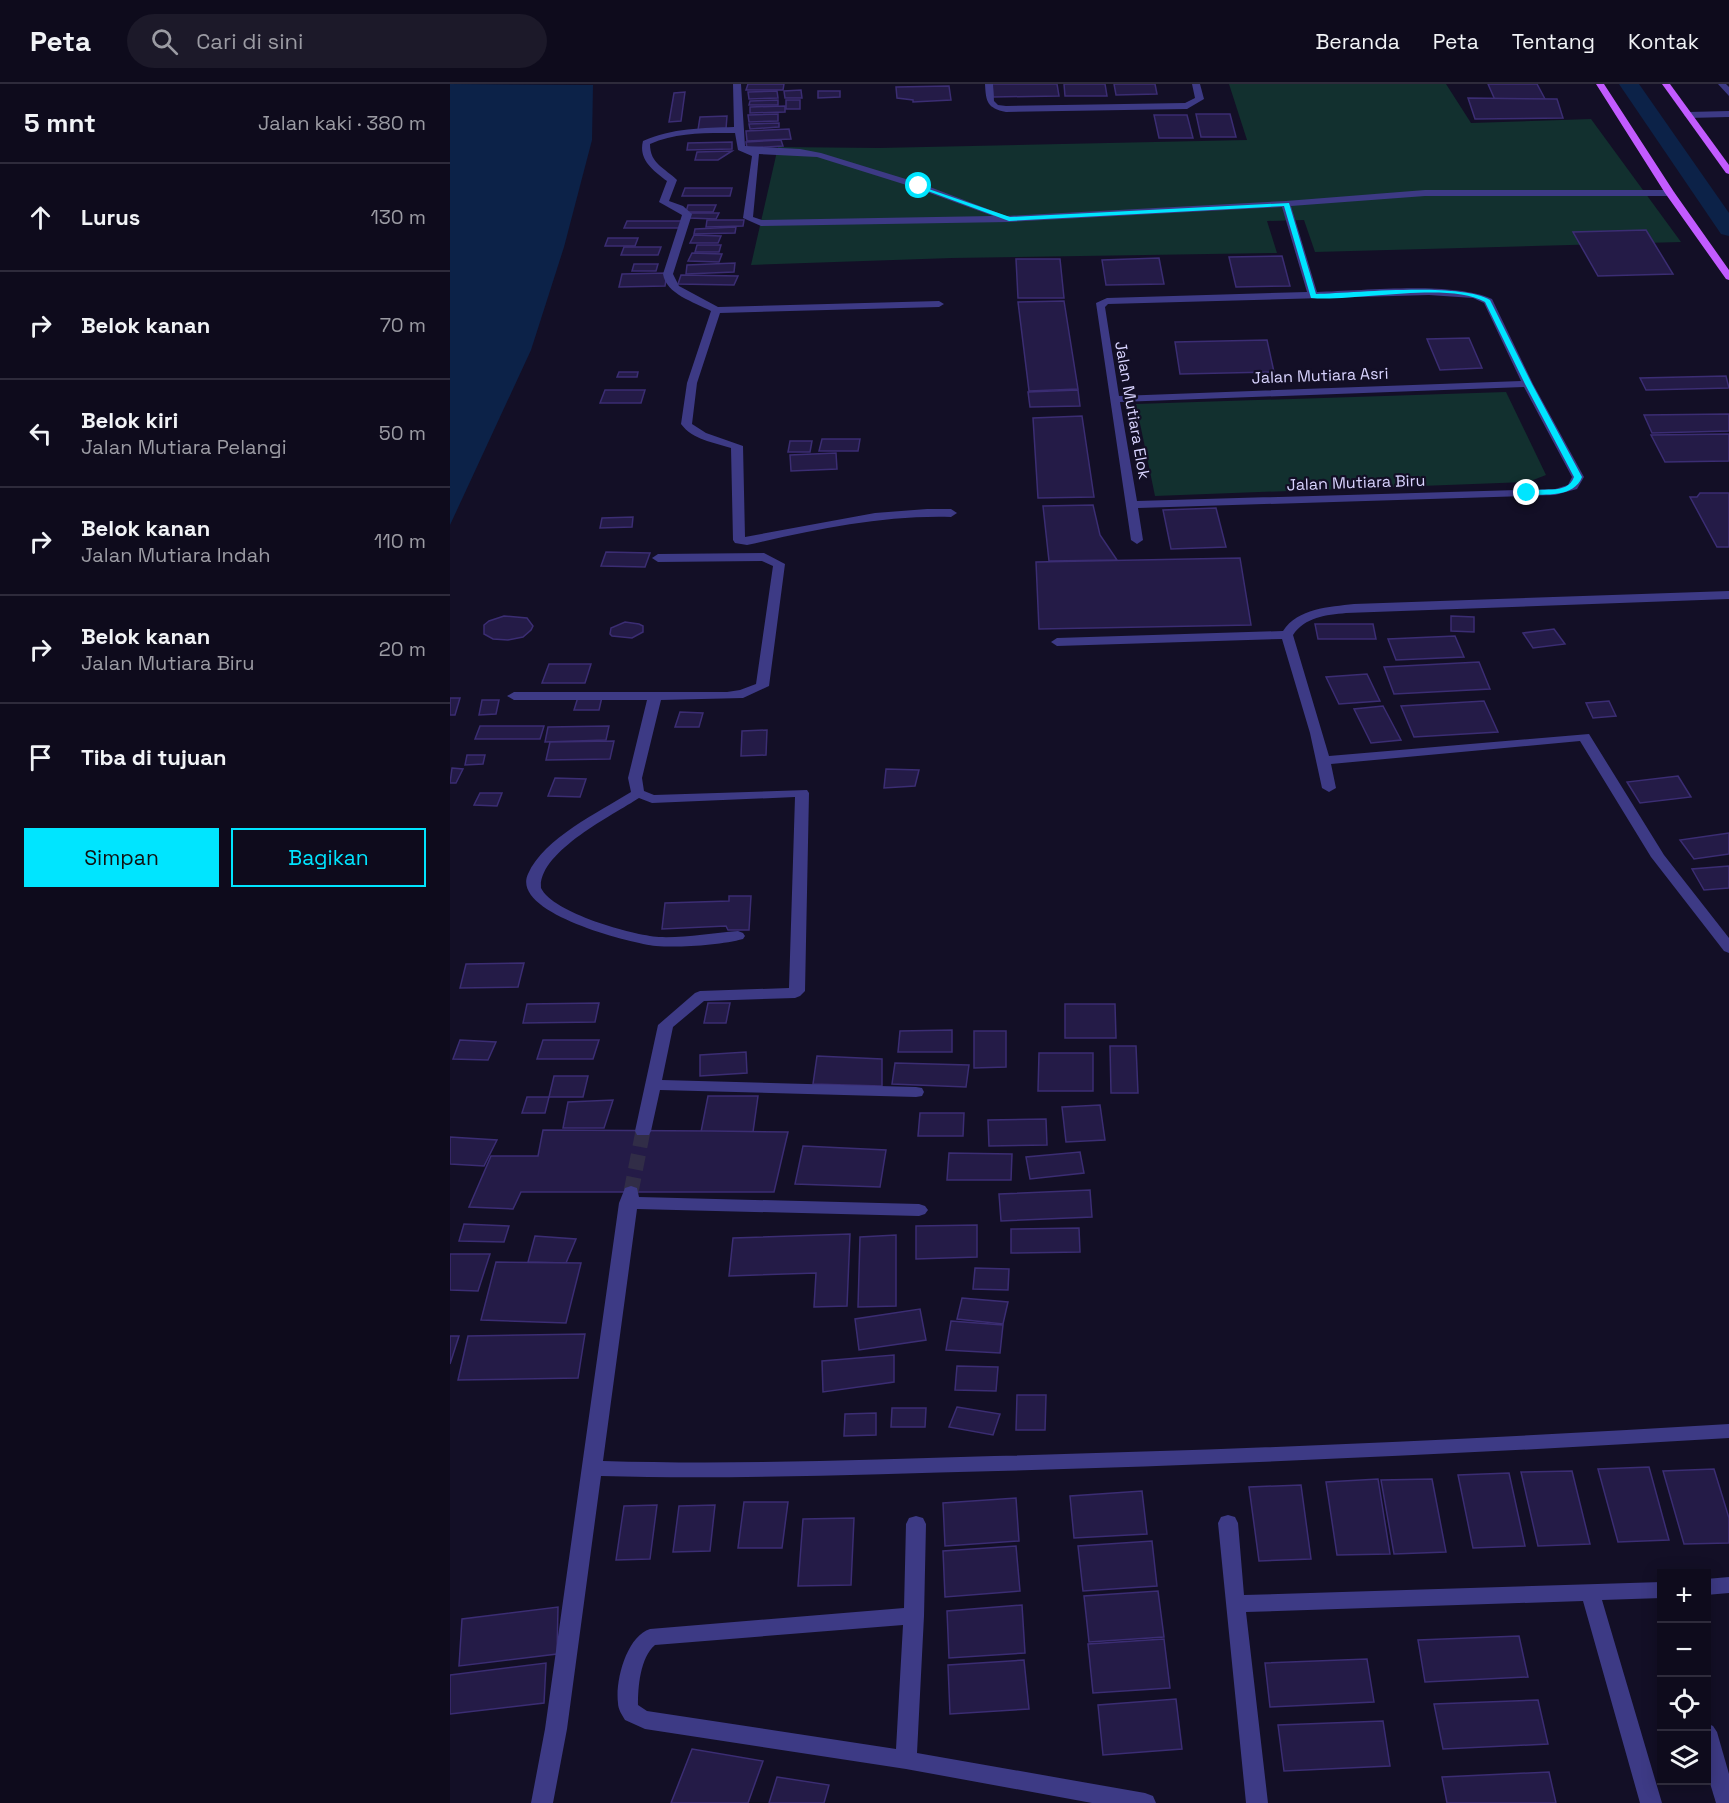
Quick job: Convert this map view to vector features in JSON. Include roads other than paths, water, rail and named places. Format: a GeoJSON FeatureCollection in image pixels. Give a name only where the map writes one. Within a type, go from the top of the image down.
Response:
{"type":"FeatureCollection","features":[{"type":"Feature","properties":{"kind":"main road"},"geometry":{"type":"LineString","coordinates":[[1600,84],[1670,193],[1729,277]]}},
{"type":"Feature","properties":{"kind":"main road"},"geometry":{"type":"LineString","coordinates":[[1666,84],[1729,171]]}},
{"type":"Feature","properties":{"kind":"main road"},"geometry":{"type":"LineString","coordinates":[[1716,257],[1729,257]]}},
{"type":"Feature","properties":{"kind":"street"},"geometry":{"type":"LineString","coordinates":[[737,84],[741,148],[754,152],[756,156],[748,218],[761,223],[1009,219],[1286,204],[1425,193],[1670,193]]}},
{"type":"Feature","properties":{"kind":"street"},"geometry":{"type":"LineString","coordinates":[[989,84],[990,102],[996,107],[1006,109],[1173,107],[1195,103],[1200,99],[1196,84]]}},
{"type":"Feature","properties":{"kind":"street"},"geometry":{"type":"LineString","coordinates":[[1722,84],[1729,93]]}},
{"type":"Feature","properties":{"kind":"street"},"geometry":{"type":"LineString","coordinates":[[1689,114],[1729,114]]}},
{"type":"Feature","properties":{"kind":"street"},"geometry":{"type":"LineString","coordinates":[[739,130],[671,134],[655,137],[646,142],[645,153],[651,165],[672,180],[664,202],[680,208],[687,214],[668,274],[675,288],[716,310],[939,304]]}},
{"type":"Feature","properties":{"kind":"street"},"geometry":{"type":"LineString","coordinates":[[745,151],[800,152],[827,157],[919,186],[1009,219]]}},
{"type":"Feature","properties":{"kind":"street"},"geometry":{"type":"LineString","coordinates":[[1286,204],[1313,296],[1429,292],[1470,295],[1488,301],[1528,384]]}},
{"type":"Feature","properties":{"kind":"street","name":"Jalan Mutiara Elok"},"geometry":{"type":"LineString","coordinates":[[1137,540],[1100,306],[1105,301],[1313,296]]}},
{"type":"Feature","properties":{"kind":"street"},"geometry":{"type":"LineString","coordinates":[[716,310],[692,383],[686,424],[689,429],[698,433],[737,446],[739,540],[747,541],[810,527],[904,513],[951,513]]}},
{"type":"Feature","properties":{"kind":"street","name":"Jalan Mutiara Asri"},"geometry":{"type":"LineString","coordinates":[[1114,399],[1528,384]]}},
{"type":"Feature","properties":{"kind":"street","name":"Jalan Mutiara Biru"},"geometry":{"type":"LineString","coordinates":[[1133,506],[1555,492],[1569,489],[1577,481],[1575,469],[1528,384]]}},
{"type":"Feature","properties":{"kind":"street"},"geometry":{"type":"LineString","coordinates":[[514,696],[727,696],[743,694],[762,686],[780,566],[776,560],[764,557],[658,558]]}},
{"type":"Feature","properties":{"kind":"street"},"geometry":{"type":"LineString","coordinates":[[1287,635],[1294,625],[1323,612],[1354,608],[1729,595]]}},
{"type":"Feature","properties":{"kind":"street"},"geometry":{"type":"LineString","coordinates":[[1057,642],[1287,635]]}},
{"type":"Feature","properties":{"kind":"street"},"geometry":{"type":"LineString","coordinates":[[1287,635],[1329,788]]}},
{"type":"Feature","properties":{"kind":"street"},"geometry":{"type":"LineString","coordinates":[[638,793],[635,778],[655,696]]}},
{"type":"Feature","properties":{"kind":"street"},"geometry":{"type":"LineString","coordinates":[[1323,760],[1584,737],[1658,857],[1729,948]]}},
{"type":"Feature","properties":{"kind":"street"},"geometry":{"type":"LineString","coordinates":[[638,793],[549,852],[534,875],[533,884],[536,893],[560,912],[606,929],[656,941],[738,936]]}},
{"type":"Feature","properties":{"kind":"street"},"geometry":{"type":"LineString","coordinates":[[638,793],[652,799],[801,793],[797,992],[696,997],[666,1025],[643,1131]]}},
{"type":"Feature","properties":{"kind":"street"},"geometry":{"type":"LineString","coordinates":[[653,1085],[916,1092]]}},
{"type":"Feature","properties":{"kind":"street"},"geometry":{"type":"LineString","coordinates":[[542,1803],[556,1729],[594,1468],[629,1198],[919,1210]]}},
{"type":"Feature","properties":{"kind":"street"},"geometry":{"type":"LineString","coordinates":[[594,1468],[706,1470],[1159,1460],[1519,1444],[1729,1431]]}},
{"type":"Feature","properties":{"kind":"street"},"geometry":{"type":"LineString","coordinates":[[1228,1523],[1257,1803]]}},
{"type":"Feature","properties":{"kind":"street"},"geometry":{"type":"LineString","coordinates":[[906,1760],[914,1616],[916,1524]]}},
{"type":"Feature","properties":{"kind":"street"},"geometry":{"type":"LineString","coordinates":[[1711,1587],[1729,1585]]}},
{"type":"Feature","properties":{"kind":"street"},"geometry":{"type":"LineString","coordinates":[[1235,1604],[1657,1590]]}},
{"type":"Feature","properties":{"kind":"street"},"geometry":{"type":"LineString","coordinates":[[1590,1592],[1651,1803]]}},
{"type":"Feature","properties":{"kind":"street"},"geometry":{"type":"LineString","coordinates":[[914,1616],[650,1637],[639,1646],[628,1705],[632,1714],[638,1718],[906,1760],[1145,1803]]}},
{"type":"Feature","properties":{"kind":"street"},"geometry":{"type":"LineString","coordinates":[[1711,1746],[1727,1803]]}},
{"type":"Feature","properties":{"kind":"water"},"geometry":{"type":"Polygon","coordinates":[[[450,84],[593,85],[592,140],[564,247],[531,350],[450,525],[450,84]]]}},
{"type":"Feature","properties":{"kind":"waterway"},"geometry":{"type":"LineString","coordinates":[[1629,84],[1729,229]]}},
{"type":"Feature","properties":{"kind":"tunnel"},"geometry":{"type":"LineString","coordinates":[[631,1192],[643,1131]]}}]}
